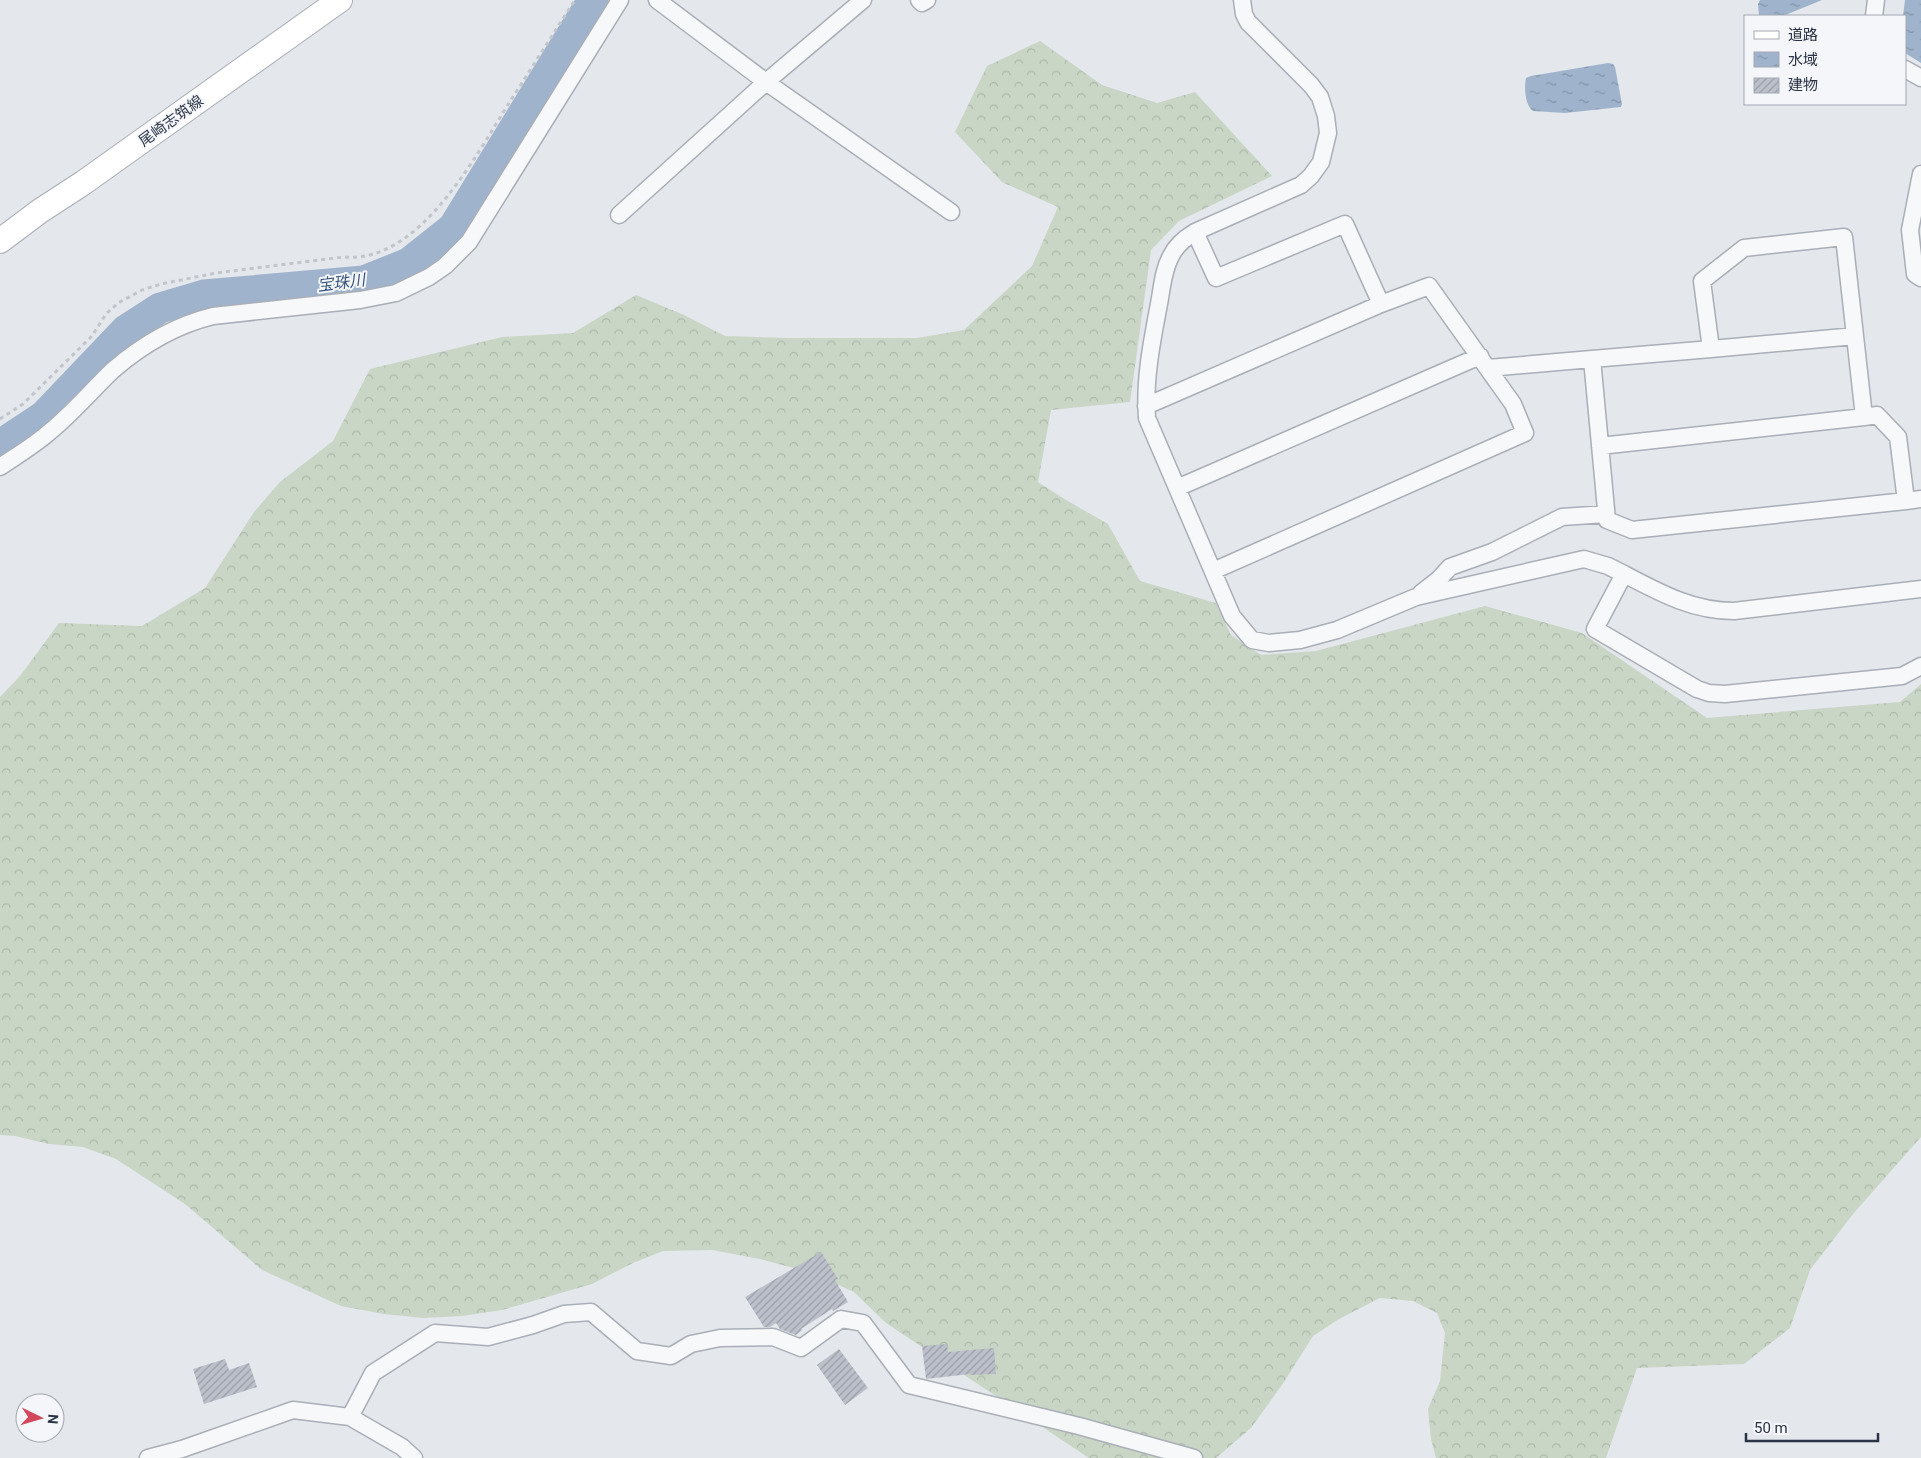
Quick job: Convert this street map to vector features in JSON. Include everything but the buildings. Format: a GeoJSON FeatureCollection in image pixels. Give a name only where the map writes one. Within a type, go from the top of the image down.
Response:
{"type":"FeatureCollection","features":[{"type":"Feature","properties":{"kind":"main road","name":"尾崎志筑線"},"geometry":{"type":"LineString","coordinates":[[0,241],[340,0]]}},
{"type":"Feature","properties":{"kind":"street"},"geometry":{"type":"LineString","coordinates":[[0,467],[46,435],[114,370],[136,352],[174,329],[213,316],[382,296],[410,287],[445,266],[469,242],[620,0]]}},
{"type":"Feature","properties":{"kind":"street"},"geometry":{"type":"LineString","coordinates":[[657,0],[766,82],[952,212]]}},
{"type":"Feature","properties":{"kind":"street"},"geometry":{"type":"LineString","coordinates":[[619,215],[766,82],[863,0]]}},
{"type":"Feature","properties":{"kind":"street"},"geometry":{"type":"LineString","coordinates":[[919,0],[922,3],[928,0]]}},
{"type":"Feature","properties":{"kind":"street"},"geometry":{"type":"LineString","coordinates":[[1242,0],[1244,14],[1248,22],[1311,85],[1320,97],[1326,116],[1328,133],[1321,162],[1311,176],[1301,185],[1195,232],[1179,244],[1167,263],[1148,363],[1146,406],[1147,418],[1232,616],[1252,640],[1269,643],[1300,640],[1337,630],[1416,596],[1584,558],[1608,566],[1682,603],[1703,609],[1721,611],[1921,590]]}},
{"type":"Feature","properties":{"kind":"street"},"geometry":{"type":"LineString","coordinates":[[1874,15],[1876,0]]}},
{"type":"Feature","properties":{"kind":"street"},"geometry":{"type":"LineString","coordinates":[[1906,70],[1921,78]]}},
{"type":"Feature","properties":{"kind":"street"},"geometry":{"type":"LineString","coordinates":[[1921,174],[1910,230],[1915,274],[1921,278]]}},
{"type":"Feature","properties":{"kind":"street"},"geometry":{"type":"LineString","coordinates":[[1195,232],[1216,278],[1345,224],[1381,304]]}},
{"type":"Feature","properties":{"kind":"street"},"geometry":{"type":"LineString","coordinates":[[1710,349],[1702,281],[1744,248],[1844,237],[1864,417]]}},
{"type":"Feature","properties":{"kind":"street"},"geometry":{"type":"LineString","coordinates":[[1146,406],[1381,304],[1428,286],[1513,404],[1524,433],[1213,571]]}},
{"type":"Feature","properties":{"kind":"street"},"geometry":{"type":"LineString","coordinates":[[1177,488],[1484,362],[1592,359],[1855,336]]}},
{"type":"Feature","properties":{"kind":"street"},"geometry":{"type":"LineString","coordinates":[[1592,359],[1606,520],[1632,530],[1916,503],[1898,437],[1876,415],[1600,446]]}},
{"type":"Feature","properties":{"kind":"street"},"geometry":{"type":"LineString","coordinates":[[1416,596],[1439,579],[1450,567],[1492,552],[1562,518],[1606,514]]}},
{"type":"Feature","properties":{"kind":"street"},"geometry":{"type":"LineString","coordinates":[[1624,574],[1595,629],[1697,689],[1709,693],[1725,694],[1902,676],[1921,666]]}},
{"type":"Feature","properties":{"kind":"street"},"geometry":{"type":"LineString","coordinates":[[350,1417],[373,1373],[434,1334],[488,1337],[534,1325],[564,1314],[591,1312],[637,1351],[671,1356],[691,1344],[720,1338],[773,1337],[801,1348],[841,1319],[862,1323],[910,1385],[1079,1426],[1194,1458]]}},
{"type":"Feature","properties":{"kind":"street"},"geometry":{"type":"LineString","coordinates":[[148,1458],[182,1449],[293,1410],[350,1417],[402,1447],[414,1458]]}},
{"type":"Feature","properties":{"kind":"path"},"geometry":{"type":"LineString","coordinates":[[0,419],[23,404],[92,336],[106,314],[118,303],[142,290],[193,276],[216,272],[354,258],[388,249],[401,240],[435,211],[459,183],[575,0]]}},
{"type":"Feature","properties":{"kind":"green space"},"geometry":{"type":"Polygon","coordinates":[[[1040,41],[1102,85],[1157,103],[1195,92],[1272,176],[1179,221],[1151,250],[1130,402],[1051,410],[1038,482],[1108,524],[1140,581],[1216,603],[1231,635],[1261,655],[1316,651],[1485,606],[1582,633],[1707,718],[1900,702],[1921,684],[1921,1137],[1853,1214],[1810,1270],[1790,1328],[1744,1364],[1637,1368],[1606,1458],[1436,1458],[1431,1439],[1428,1409],[1440,1381],[1445,1333],[1437,1313],[1413,1301],[1380,1298],[1339,1319],[1313,1336],[1284,1382],[1251,1428],[1216,1458],[1089,1458],[886,1323],[854,1292],[812,1273],[760,1259],[712,1250],[663,1251],[633,1263],[592,1284],[502,1310],[462,1316],[423,1318],[384,1314],[341,1306],[262,1270],[185,1204],[116,1159],[83,1147],[49,1144],[15,1136],[0,1135],[0,697],[20,676],[59,623],[142,626],[205,588],[254,512],[280,482],[333,441],[370,369],[502,337],[573,333],[636,295],[684,315],[725,336],[917,338],[964,330],[1032,266],[1058,207],[1002,182],[955,132],[987,66],[1040,41]]]}},
{"type":"Feature","properties":{"kind":"water"},"geometry":{"type":"Polygon","coordinates":[[[1760,0],[1822,0],[1785,15],[1759,15],[1758,4],[1760,0]]]}},
{"type":"Feature","properties":{"kind":"water"},"geometry":{"type":"Polygon","coordinates":[[[1905,0],[1921,0],[1921,63],[1906,54],[1906,15],[1903,15],[1905,0]]]}},
{"type":"Feature","properties":{"kind":"water"},"geometry":{"type":"Polygon","coordinates":[[[1608,63],[1613,64],[1615,67],[1621,107],[1565,113],[1533,111],[1528,105],[1525,91],[1526,78],[1608,63]]]}},
{"type":"Feature","properties":{"kind":"waterway","name":"宝珠川"},"geometry":{"type":"LineString","coordinates":[[0,445],[44,416],[126,330],[160,308],[204,295],[364,281],[409,263],[453,228],[593,0]]}}]}
